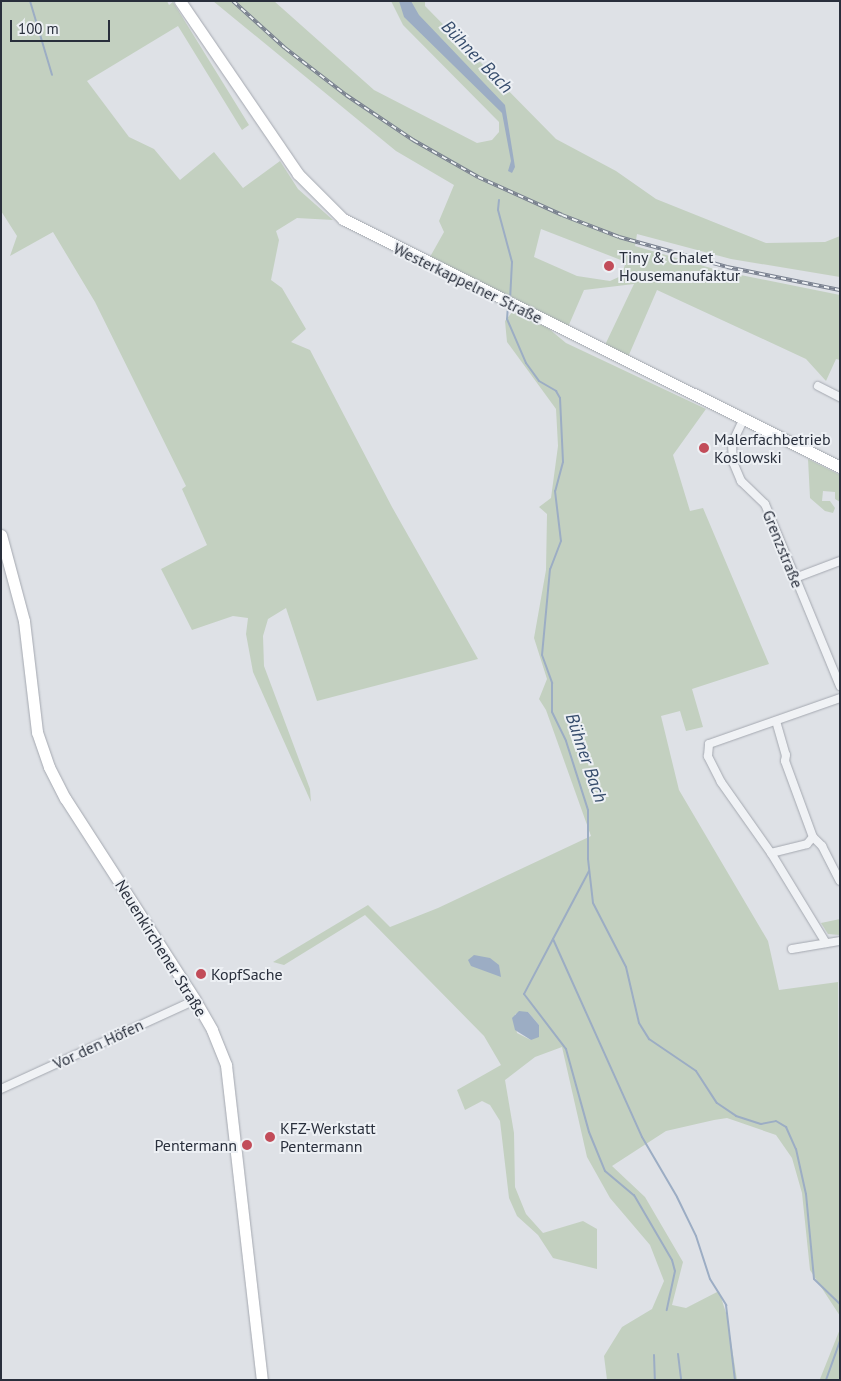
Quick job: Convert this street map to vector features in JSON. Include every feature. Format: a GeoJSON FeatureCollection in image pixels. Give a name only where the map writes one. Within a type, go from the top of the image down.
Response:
{"type":"FeatureCollection","features":[{"type":"Feature","properties":{"kind":"street","name":"Westerkappelner Straße"},"geometry":{"type":"LineString","coordinates":[[180,1],[286,158],[331,210],[354,226],[840,467]]}},
{"type":"Feature","properties":{"kind":"street"},"geometry":{"type":"LineString","coordinates":[[818,386],[840,397]]}},
{"type":"Feature","properties":{"kind":"street","name":"Grenzstraße"},"geometry":{"type":"LineString","coordinates":[[744,418],[732,444],[734,462],[741,480],[765,504],[840,686]]}},
{"type":"Feature","properties":{"kind":"street","name":"Neuenkirchener Straße"},"geometry":{"type":"LineString","coordinates":[[1,534],[22,613],[37,732],[49,767],[64,798],[212,1030],[229,1076],[262,1380]]}},
{"type":"Feature","properties":{"kind":"street"},"geometry":{"type":"LineString","coordinates":[[795,578],[840,561]]}},
{"type":"Feature","properties":{"kind":"street"},"geometry":{"type":"LineString","coordinates":[[826,943],[771,853],[721,782],[708,756],[709,744],[840,698]]}},
{"type":"Feature","properties":{"kind":"street"},"geometry":{"type":"LineString","coordinates":[[776,721],[786,755],[785,761],[813,837],[822,846],[840,881]]}},
{"type":"Feature","properties":{"kind":"street"},"geometry":{"type":"LineString","coordinates":[[771,853],[807,844],[813,837]]}},
{"type":"Feature","properties":{"kind":"street"},"geometry":{"type":"LineString","coordinates":[[792,949],[840,941]]}},
{"type":"Feature","properties":{"kind":"street","name":"Vor den Höfen"},"geometry":{"type":"LineString","coordinates":[[1,1089],[194,1000]]}},
{"type":"Feature","properties":{"kind":"green space"},"geometry":{"type":"Polygon","coordinates":[[[1,1],[167,1],[169,5],[173,2],[249,125],[242,130],[178,26],[87,81],[129,137],[154,149],[180,180],[214,152],[243,188],[280,161],[298,189],[333,220],[297,218],[276,231],[279,240],[271,280],[282,288],[306,329],[291,342],[310,350],[392,507],[478,659],[317,701],[286,608],[268,619],[263,636],[264,666],[310,789],[311,802],[253,672],[246,634],[248,618],[233,616],[192,630],[161,569],[207,545],[182,489],[186,486],[95,302],[53,232],[10,256],[17,236],[1,211],[1,1]]]}},
{"type":"Feature","properties":{"kind":"green space"},"geometry":{"type":"Polygon","coordinates":[[[213,1],[274,1],[374,90],[477,143],[492,140],[499,132],[499,122],[403,25],[391,1],[425,1],[425,6],[556,139],[616,171],[656,199],[766,243],[825,242],[840,236],[840,277],[731,259],[637,234],[635,246],[721,271],[840,295],[840,360],[836,359],[826,381],[806,359],[657,290],[628,357],[605,345],[634,284],[584,290],[568,327],[430,257],[444,232],[439,221],[454,185],[396,151],[213,1]],[[541,229],[534,257],[577,276],[610,281],[621,276],[626,262],[541,229]]]}},
{"type":"Feature","properties":{"kind":"green space"},"geometry":{"type":"Polygon","coordinates":[[[513,311],[548,328],[566,343],[706,409],[673,455],[690,511],[703,508],[769,664],[692,689],[703,727],[686,731],[680,711],[661,716],[679,790],[768,941],[779,990],[838,982],[840,1316],[810,1270],[802,1193],[792,1158],[776,1135],[727,1118],[714,1120],[666,1131],[612,1166],[645,1197],[683,1262],[672,1305],[686,1308],[719,1291],[727,1316],[737,1380],[607,1380],[604,1356],[622,1327],[652,1309],[664,1281],[650,1245],[610,1198],[587,1157],[562,1047],[535,1057],[505,1080],[514,1133],[515,1187],[526,1214],[543,1233],[583,1221],[597,1229],[597,1269],[553,1258],[538,1235],[517,1216],[509,1198],[500,1121],[490,1105],[482,1101],[465,1110],[457,1090],[501,1065],[484,1036],[365,915],[284,965],[273,962],[368,905],[390,927],[438,908],[591,836],[546,710],[539,699],[547,679],[534,638],[546,570],[547,514],[539,507],[551,498],[558,446],[556,409],[507,342],[505,321],[513,311]],[[528,1012],[515,1014],[517,1033],[531,1040],[539,1025],[528,1012]]]}},
{"type":"Feature","properties":{"kind":"green space"},"geometry":{"type":"Polygon","coordinates":[[[808,459],[840,475],[840,502],[835,499],[835,492],[823,491],[822,501],[830,501],[835,508],[833,513],[825,511],[810,498],[808,459]]]}},
{"type":"Feature","properties":{"kind":"green space"},"geometry":{"type":"Polygon","coordinates":[[[840,919],[840,935],[828,934],[821,923],[840,919]]]}},
{"type":"Feature","properties":{"kind":"green space"},"geometry":{"type":"Polygon","coordinates":[[[840,1329],[840,1380],[820,1380],[820,1379],[840,1329]]]}},
{"type":"Feature","properties":{"kind":"water"},"geometry":{"type":"Polygon","coordinates":[[[399,1],[411,1],[419,15],[505,105],[515,167],[512,173],[508,171],[511,161],[502,113],[404,17],[399,1]]]}},
{"type":"Feature","properties":{"kind":"water"},"geometry":{"type":"Polygon","coordinates":[[[474,955],[490,958],[499,965],[501,977],[471,966],[468,960],[474,955]]]}},
{"type":"Feature","properties":{"kind":"water"},"geometry":{"type":"Polygon","coordinates":[[[519,1011],[528,1012],[539,1025],[539,1037],[531,1040],[515,1030],[512,1018],[519,1011]]]}},
{"type":"Feature","properties":{"kind":"waterway"},"geometry":{"type":"LineString","coordinates":[[30,1],[52,75]]}},
{"type":"Feature","properties":{"kind":"waterway","name":"Bühner Bach"},"geometry":{"type":"LineString","coordinates":[[499,200],[498,210],[512,262],[510,298]]}},
{"type":"Feature","properties":{"kind":"waterway","name":"Bühner Bach"},"geometry":{"type":"LineString","coordinates":[[508,305],[507,319],[526,363],[539,381],[556,391],[560,398],[563,462],[555,491],[561,541],[550,569],[542,655],[552,683],[552,712],[566,741],[588,810],[588,859],[593,903],[626,967],[639,1023],[649,1039],[696,1071],[717,1103],[736,1116],[761,1124],[776,1121],[786,1127],[796,1149],[806,1194],[814,1279],[840,1304]]}},
{"type":"Feature","properties":{"kind":"waterway"},"geometry":{"type":"LineString","coordinates":[[589,871],[553,939],[642,1137],[677,1197],[696,1236],[710,1279],[726,1305],[735,1380]]}},
{"type":"Feature","properties":{"kind":"waterway"},"geometry":{"type":"LineString","coordinates":[[553,939],[524,994],[566,1049],[589,1132],[605,1171],[634,1195],[672,1260],[675,1271],[667,1310]]}},
{"type":"Feature","properties":{"kind":"waterway","name":"Bühner Bach"},"geometry":{"type":"LineString","coordinates":[[826,1380],[840,1341]]}},
{"type":"Feature","properties":{"kind":"waterway"},"geometry":{"type":"LineString","coordinates":[[678,1354],[681,1380]]}},
{"type":"Feature","properties":{"kind":"waterway"},"geometry":{"type":"LineString","coordinates":[[654,1355],[655,1380]]}},
{"type":"Feature","properties":{"kind":"railway"},"geometry":{"type":"LineString","coordinates":[[233,1],[285,48],[346,95],[413,140],[478,177],[562,215],[619,237],[727,267],[840,290]]}},
{"type":"Feature","properties":{"kind":"place","name":"Tiny & Chalet Housemanufaktur"},"geometry":{"type":"Point","coordinates":[609,266]}},
{"type":"Feature","properties":{"kind":"place","name":"Malerfachbetrieb Koslowski"},"geometry":{"type":"Point","coordinates":[704,448]}},
{"type":"Feature","properties":{"kind":"place","name":"KopfSache"},"geometry":{"type":"Point","coordinates":[201,974]}},
{"type":"Feature","properties":{"kind":"place","name":"KFZ-Werkstatt Pentermann"},"geometry":{"type":"Point","coordinates":[270,1137]}},
{"type":"Feature","properties":{"kind":"place","name":"Pentermann"},"geometry":{"type":"Point","coordinates":[247,1145]}}]}
